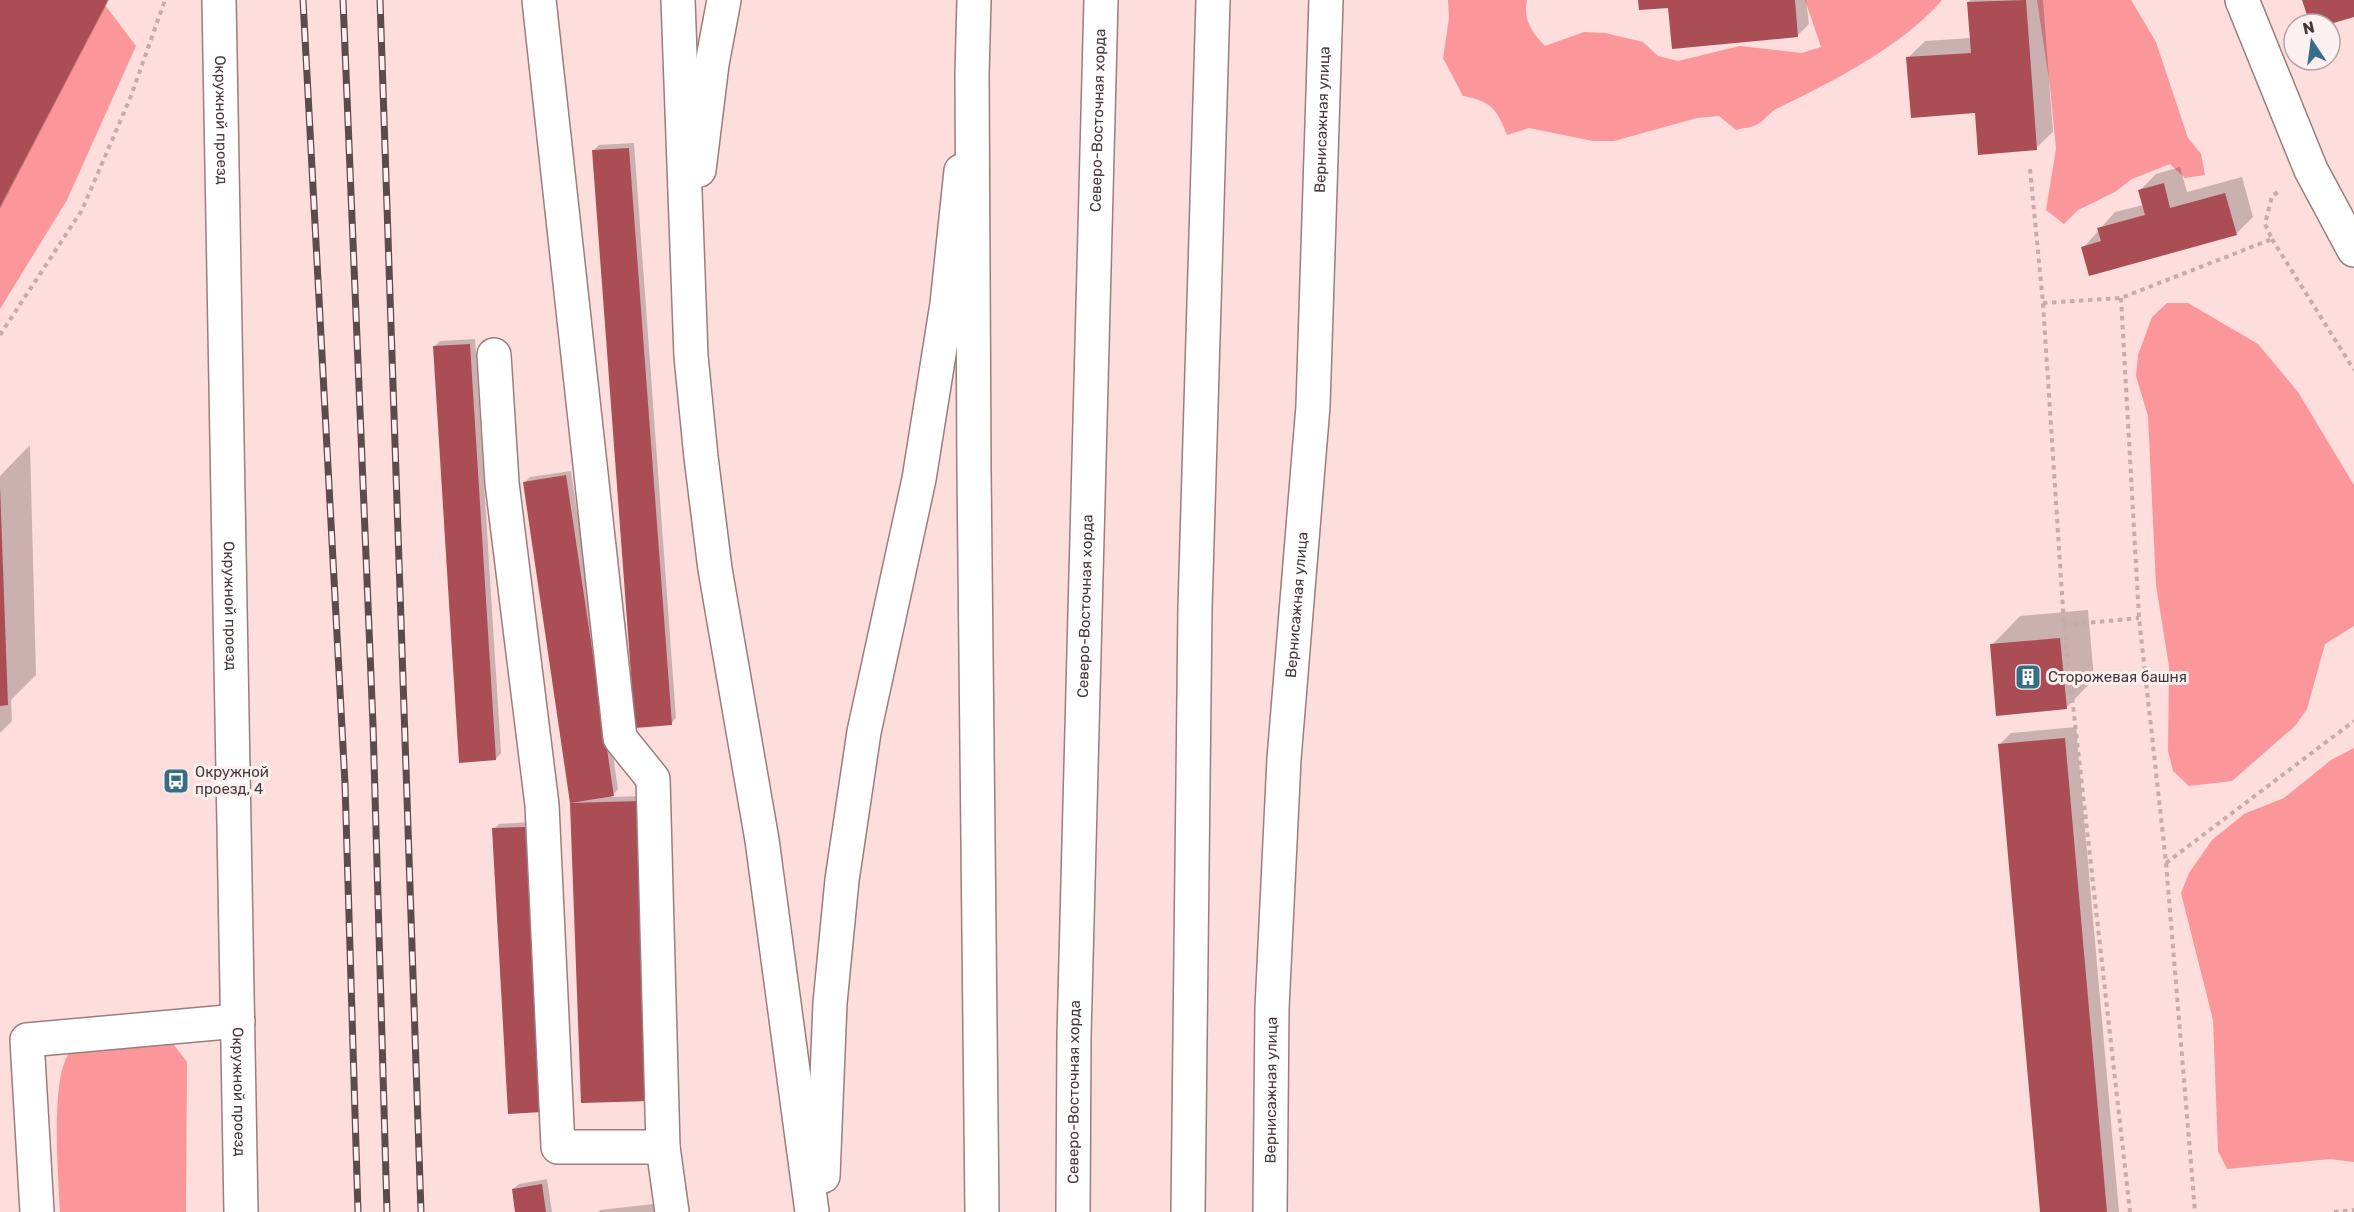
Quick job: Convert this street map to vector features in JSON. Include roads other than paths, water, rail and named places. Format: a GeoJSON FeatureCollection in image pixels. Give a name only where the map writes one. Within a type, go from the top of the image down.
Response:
{"type":"FeatureCollection","features":[{"type":"Feature","properties":{"kind":"street","name":"Окружной проезд"},"geometry":{"type":"LineString","coordinates":[[219,0],[241,1212]]}},
{"type":"Feature","properties":{"kind":"street"},"geometry":{"type":"LineString","coordinates":[[539,0],[620,738],[653,779],[663,1147],[672,1212]]}},
{"type":"Feature","properties":{"kind":"street"},"geometry":{"type":"LineString","coordinates":[[678,0],[691,356],[715,569],[762,840],[812,1212]]}},
{"type":"Feature","properties":{"kind":"street"},"geometry":{"type":"LineString","coordinates":[[687,264],[712,64],[724,0]]}},
{"type":"Feature","properties":{"kind":"street"},"geometry":{"type":"LineString","coordinates":[[974,0],[972,74],[982,1212]]}},
{"type":"Feature","properties":{"kind":"street","name":"Северо-Восточная хорда"},"geometry":{"type":"LineString","coordinates":[[1073,1212],[1074,1036],[1101,0]]}},
{"type":"Feature","properties":{"kind":"street"},"geometry":{"type":"LineString","coordinates":[[1188,1212],[1195,608],[1213,0]]}},
{"type":"Feature","properties":{"kind":"street","name":"Вернисажная улица"},"geometry":{"type":"LineString","coordinates":[[1270,1212],[1274,984],[1284,759],[1313,406],[1326,0]]}},
{"type":"Feature","properties":{"kind":"street"},"geometry":{"type":"LineString","coordinates":[[2242,0],[2311,170],[2354,250]]}},
{"type":"Feature","properties":{"kind":"street"},"geometry":{"type":"LineString","coordinates":[[821,1212],[830,1003],[842,880],[864,732],[924,444],[947,304],[972,74]]}},
{"type":"Feature","properties":{"kind":"street"},"geometry":{"type":"LineString","coordinates":[[494,355],[502,483],[542,805],[558,1147],[663,1147]]}},
{"type":"Feature","properties":{"kind":"street"},"geometry":{"type":"LineString","coordinates":[[37,1212],[27,1040],[238,1021]]}},
{"type":"Feature","properties":{"kind":"railway"},"geometry":{"type":"LineString","coordinates":[[303,0],[345,784],[358,1212]]}},
{"type":"Feature","properties":{"kind":"railway"},"geometry":{"type":"LineString","coordinates":[[343,0],[373,725],[387,1212]]}},
{"type":"Feature","properties":{"kind":"railway"},"geometry":{"type":"LineString","coordinates":[[380,0],[421,1212]]}},
{"type":"Feature","properties":{"kind":"place","name":"Сторожевая башня"},"geometry":{"type":"Point","coordinates":[2028,677]}},
{"type":"Feature","properties":{"kind":"place","name":"Окружной проезд, 4"},"geometry":{"type":"Point","coordinates":[176,781]}}]}
